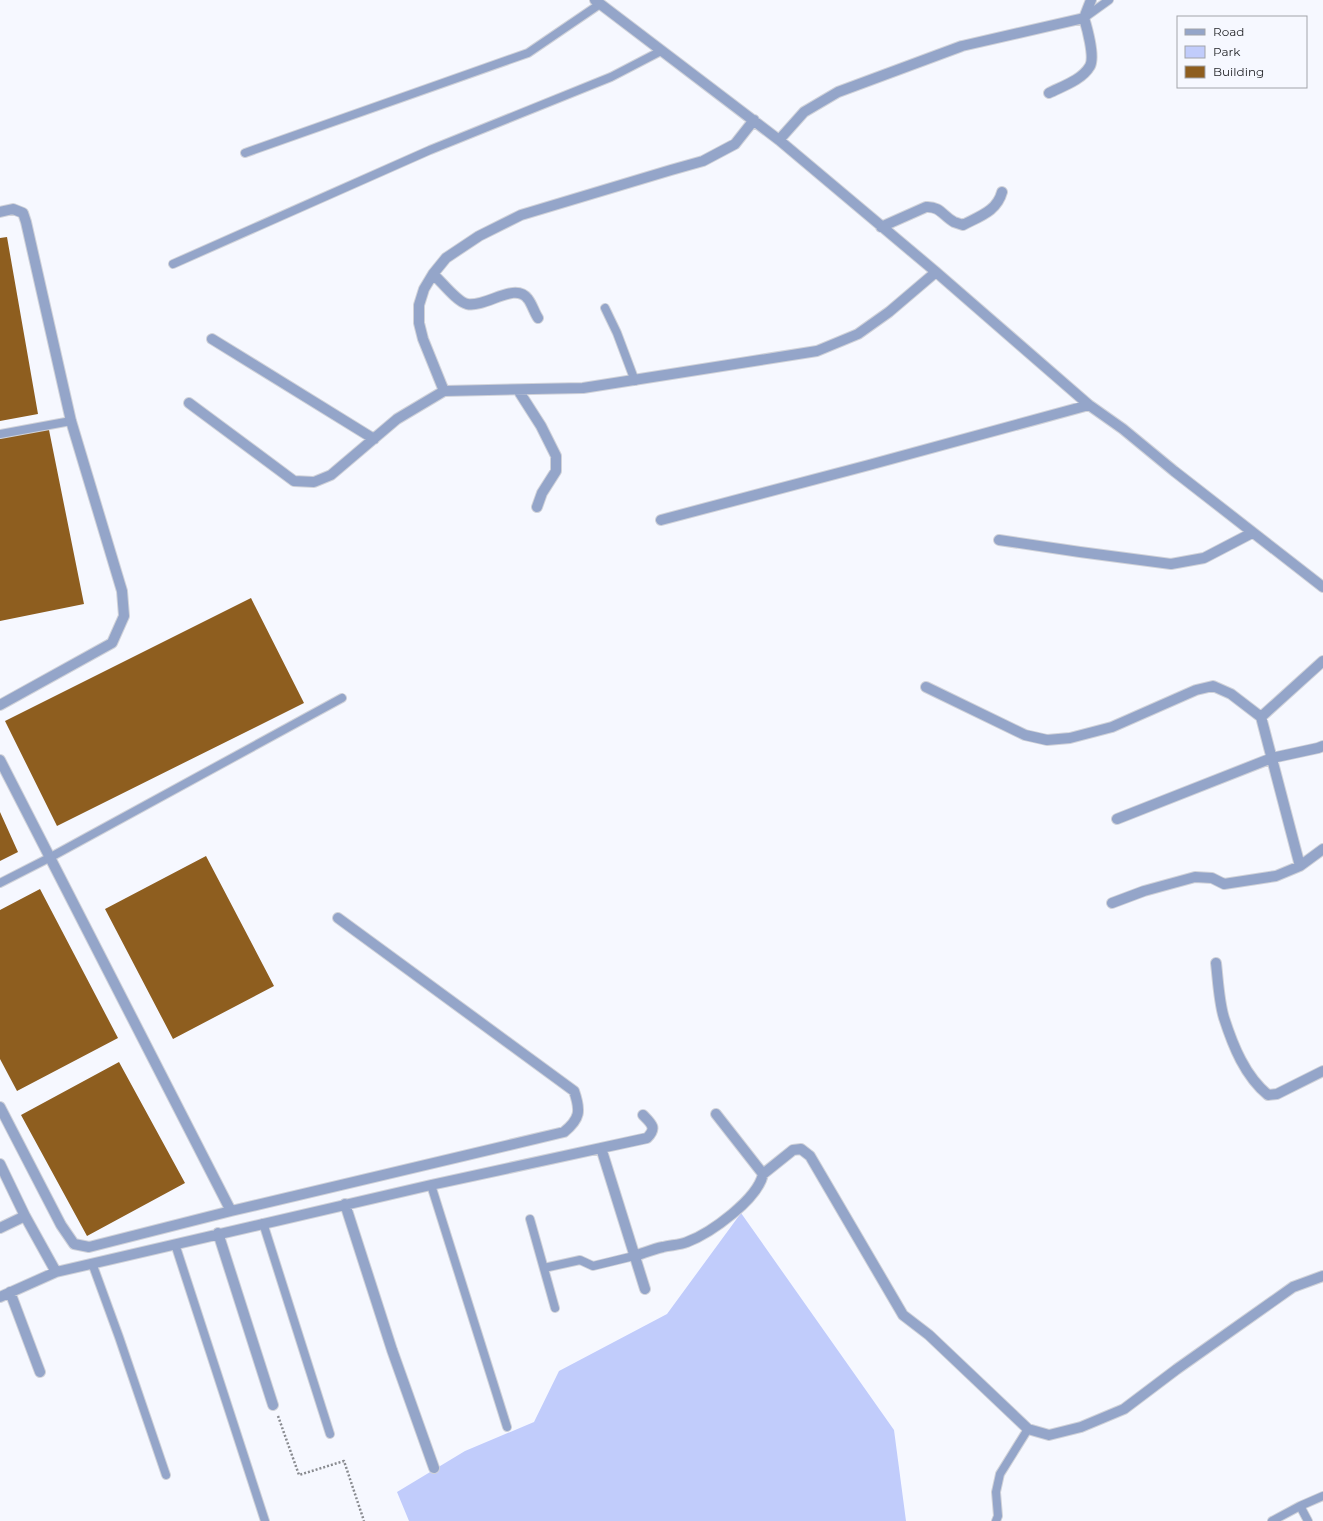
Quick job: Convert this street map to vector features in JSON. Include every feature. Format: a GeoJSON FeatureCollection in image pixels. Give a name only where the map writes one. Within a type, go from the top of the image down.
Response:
{"type":"FeatureCollection","features":[{"type":"Feature","properties":{"kind":"street"},"geometry":{"type":"LineString","coordinates":[[1049,93],[1080,77],[1091,65],[1091,51],[1084,18],[1091,0]]}},
{"type":"Feature","properties":{"kind":"street"},"geometry":{"type":"LineString","coordinates":[[597,2],[779,140],[936,272],[1089,405],[1323,587]]}},
{"type":"Feature","properties":{"kind":"street"},"geometry":{"type":"LineString","coordinates":[[779,140],[804,112],[838,92],[962,46],[1084,18]]}},
{"type":"Feature","properties":{"kind":"street"},"geometry":{"type":"LineString","coordinates":[[444,392],[423,340],[419,323],[418,305],[424,289],[433,274],[446,258],[479,236],[521,215],[703,161],[735,144],[754,120]]}},
{"type":"Feature","properties":{"kind":"street"},"geometry":{"type":"LineString","coordinates":[[881,227],[926,206],[933,206],[953,221],[964,225],[986,213],[998,203],[1002,192]]}},
{"type":"Feature","properties":{"kind":"street"},"geometry":{"type":"LineString","coordinates":[[0,212],[13,210],[22,213],[26,222],[71,421],[122,591],[124,616],[112,643],[0,704]]}},
{"type":"Feature","properties":{"kind":"street"},"geometry":{"type":"LineString","coordinates":[[189,404],[294,481],[314,482],[331,475],[397,419],[444,392],[583,388],[818,351],[858,334],[889,312],[936,272]]}},
{"type":"Feature","properties":{"kind":"street"},"geometry":{"type":"LineString","coordinates":[[433,274],[454,295],[466,304],[477,304],[490,301],[506,293],[520,293],[528,298],[538,318]]}},
{"type":"Feature","properties":{"kind":"street"},"geometry":{"type":"LineString","coordinates":[[212,339],[374,439]]}},
{"type":"Feature","properties":{"kind":"street"},"geometry":{"type":"LineString","coordinates":[[518,390],[541,426],[556,456],[556,471],[542,493],[537,507]]}},
{"type":"Feature","properties":{"kind":"street"},"geometry":{"type":"LineString","coordinates":[[661,520],[1089,405]]}},
{"type":"Feature","properties":{"kind":"street"},"geometry":{"type":"LineString","coordinates":[[999,540],[1171,564],[1204,558],[1252,533]]}},
{"type":"Feature","properties":{"kind":"street"},"geometry":{"type":"LineString","coordinates":[[1261,717],[1323,662]]}},
{"type":"Feature","properties":{"kind":"street"},"geometry":{"type":"LineString","coordinates":[[926,687],[1025,735],[1047,740],[1070,738],[1112,727],[1196,690],[1213,686],[1231,694],[1261,717],[1300,866]]}},
{"type":"Feature","properties":{"kind":"street"},"geometry":{"type":"LineString","coordinates":[[1117,819],[1272,758],[1323,746]]}},
{"type":"Feature","properties":{"kind":"street"},"geometry":{"type":"LineString","coordinates":[[0,760],[230,1211]]}},
{"type":"Feature","properties":{"kind":"street"},"geometry":{"type":"LineString","coordinates":[[1112,903],[1144,891],[1195,877],[1212,878],[1224,884],[1276,876],[1300,866],[1323,849]]}},
{"type":"Feature","properties":{"kind":"street"},"geometry":{"type":"LineString","coordinates":[[0,1107],[60,1225],[74,1244],[89,1247],[230,1211],[564,1132],[572,1125],[578,1115],[578,1102],[574,1091],[338,918]]}},
{"type":"Feature","properties":{"kind":"street"},"geometry":{"type":"LineString","coordinates":[[1216,963],[1224,1017],[1244,1067],[1261,1089],[1268,1095],[1277,1094],[1323,1071]]}},
{"type":"Feature","properties":{"kind":"street"},"geometry":{"type":"LineString","coordinates":[[716,1114],[763,1174]]}},
{"type":"Feature","properties":{"kind":"street"},"geometry":{"type":"LineString","coordinates":[[0,1297],[56,1272],[92,1263],[345,1204],[647,1138],[653,1129],[652,1125],[642,1115]]}},
{"type":"Feature","properties":{"kind":"street"},"geometry":{"type":"LineString","coordinates":[[601,1148],[645,1289]]}},
{"type":"Feature","properties":{"kind":"street"},"geometry":{"type":"LineString","coordinates":[[634,1256],[664,1247],[686,1243],[707,1233],[752,1196],[761,1182],[763,1174],[793,1150],[801,1149],[810,1156],[903,1315],[929,1335],[1028,1429],[1049,1436],[1081,1427],[1124,1409],[1177,1369],[1293,1287],[1323,1276]]}},
{"type":"Feature","properties":{"kind":"street"},"geometry":{"type":"LineString","coordinates":[[0,1164],[25,1216],[56,1272]]}},
{"type":"Feature","properties":{"kind":"street"},"geometry":{"type":"LineString","coordinates":[[345,1204],[392,1350],[434,1468]]}},
{"type":"Feature","properties":{"kind":"street"},"geometry":{"type":"LineString","coordinates":[[0,1228],[25,1216]]}},
{"type":"Feature","properties":{"kind":"street"},"geometry":{"type":"LineString","coordinates":[[218,1233],[273,1405]]}},
{"type":"Feature","properties":{"kind":"street"},"geometry":{"type":"LineString","coordinates":[[10,1292],[40,1372]]}},
{"type":"Feature","properties":{"kind":"lane"},"geometry":{"type":"LineString","coordinates":[[1084,18],[1109,0]]}},
{"type":"Feature","properties":{"kind":"lane"},"geometry":{"type":"LineString","coordinates":[[245,153],[528,53],[597,2]]}},
{"type":"Feature","properties":{"kind":"lane"},"geometry":{"type":"LineString","coordinates":[[173,264],[430,150],[611,77],[661,51]]}},
{"type":"Feature","properties":{"kind":"lane"},"geometry":{"type":"LineString","coordinates":[[605,308],[617,332],[635,381]]}},
{"type":"Feature","properties":{"kind":"lane"},"geometry":{"type":"LineString","coordinates":[[0,434],[71,421]]}},
{"type":"Feature","properties":{"kind":"lane"},"geometry":{"type":"LineString","coordinates":[[0,883],[49,858],[342,698]]}},
{"type":"Feature","properties":{"kind":"lane"},"geometry":{"type":"LineString","coordinates":[[430,1185],[507,1427]]}},
{"type":"Feature","properties":{"kind":"lane"},"geometry":{"type":"LineString","coordinates":[[530,1220],[556,1308]]}},
{"type":"Feature","properties":{"kind":"lane"},"geometry":{"type":"LineString","coordinates":[[262,1223],[330,1434]]}},
{"type":"Feature","properties":{"kind":"lane"},"geometry":{"type":"LineString","coordinates":[[175,1244],[265,1521]]}},
{"type":"Feature","properties":{"kind":"lane"},"geometry":{"type":"LineString","coordinates":[[544,1268],[580,1260],[593,1266],[634,1256]]}},
{"type":"Feature","properties":{"kind":"lane"},"geometry":{"type":"LineString","coordinates":[[92,1263],[166,1475]]}},
{"type":"Feature","properties":{"kind":"lane"},"geometry":{"type":"LineString","coordinates":[[996,1521],[998,1516],[996,1492],[1000,1474],[1028,1429]]}},
{"type":"Feature","properties":{"kind":"lane"},"geometry":{"type":"LineString","coordinates":[[1272,1521],[1323,1496]]}},
{"type":"Feature","properties":{"kind":"lane"},"geometry":{"type":"LineString","coordinates":[[1300,1506],[1308,1521]]}},
{"type":"Feature","properties":{"kind":"path"},"geometry":{"type":"LineString","coordinates":[[273,1405],[299,1475],[344,1461],[364,1521]]}},
{"type":"Feature","properties":{"kind":"green space"},"geometry":{"type":"Polygon","coordinates":[[[741,1213],[894,1430],[906,1521],[409,1521],[397,1492],[465,1451],[534,1422],[559,1371],[667,1314],[741,1213]]]}},
{"type":"Feature","properties":{"kind":"building"},"geometry":{"type":"Polygon","coordinates":[[[7,237],[38,414],[0,421],[0,238],[7,237]]]}},
{"type":"Feature","properties":{"kind":"building"},"geometry":{"type":"Polygon","coordinates":[[[48,425],[84,604],[0,621],[0,435],[48,425]]]}},
{"type":"Feature","properties":{"kind":"building"},"geometry":{"type":"Polygon","coordinates":[[[251,598],[304,703],[57,826],[5,721],[251,598]]]}},
{"type":"Feature","properties":{"kind":"building"},"geometry":{"type":"Polygon","coordinates":[[[0,812],[18,852],[0,861],[0,812]]]}},
{"type":"Feature","properties":{"kind":"building"},"geometry":{"type":"Polygon","coordinates":[[[206,856],[274,986],[173,1039],[105,909],[206,856]]]}},
{"type":"Feature","properties":{"kind":"building"},"geometry":{"type":"Polygon","coordinates":[[[40,889],[118,1038],[17,1091],[0,1059],[0,910],[40,889]]]}},
{"type":"Feature","properties":{"kind":"building"},"geometry":{"type":"Polygon","coordinates":[[[119,1062],[185,1183],[87,1236],[21,1115],[119,1062]]]}}]}
